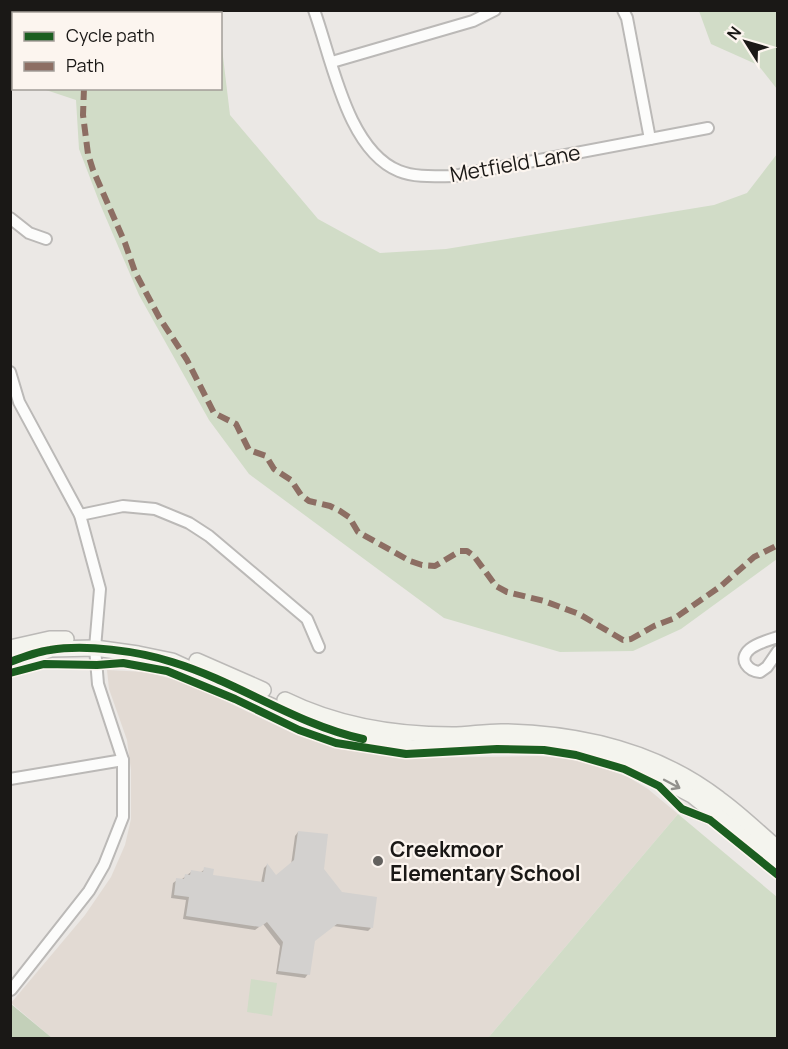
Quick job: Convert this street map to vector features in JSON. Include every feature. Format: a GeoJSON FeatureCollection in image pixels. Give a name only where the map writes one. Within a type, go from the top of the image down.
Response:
{"type":"FeatureCollection","features":[{"type":"Feature","properties":{"kind":"street","name":"Metfield Lane"},"geometry":{"type":"LineString","coordinates":[[314,10],[347,110],[373,153],[400,172],[454,176],[708,128]]}},
{"type":"Feature","properties":{"kind":"street"},"geometry":{"type":"LineString","coordinates":[[332,62],[472,21],[495,10]]}},
{"type":"Feature","properties":{"kind":"street"},"geometry":{"type":"LineString","coordinates":[[623,10],[627,18],[650,140]]}},
{"type":"Feature","properties":{"kind":"street"},"geometry":{"type":"LineString","coordinates":[[10,218],[29,233],[45,239]]}},
{"type":"Feature","properties":{"kind":"street"},"geometry":{"type":"LineString","coordinates":[[10,372],[15,405],[80,514],[100,589],[95,643],[98,684],[123,760],[123,817],[104,865],[89,891],[12,990]]}},
{"type":"Feature","properties":{"kind":"street"},"geometry":{"type":"LineString","coordinates":[[80,514],[123,506],[155,509],[189,523],[209,536],[307,619],[320,647]]}},
{"type":"Feature","properties":{"kind":"street"},"geometry":{"type":"LineString","coordinates":[[777,637],[750,649],[745,662],[747,668],[760,672],[767,667],[777,651]]}},
{"type":"Feature","properties":{"kind":"street"},"geometry":{"type":"LineString","coordinates":[[10,648],[50,639],[174,651],[226,672],[295,705],[345,724],[395,733],[452,735],[505,732],[559,736],[628,750],[673,769],[719,798],[777,849]]}},
{"type":"Feature","properties":{"kind":"street"},"geometry":{"type":"LineString","coordinates":[[10,662],[51,649],[95,643],[172,662],[313,725],[361,739],[412,748],[505,742],[576,747],[637,766],[692,795],[777,864]]}},
{"type":"Feature","properties":{"kind":"street"},"geometry":{"type":"LineString","coordinates":[[10,779],[123,760]]}},
{"type":"Feature","properties":{"kind":"shaded area","name":"Creekmoor Elementary School"},"geometry":{"type":"Polygon","coordinates":[[[107,670],[146,672],[187,683],[292,733],[339,749],[411,758],[538,756],[589,763],[628,777],[648,789],[678,814],[488,1038],[52,1038],[11,1003],[85,915],[111,877],[125,845],[131,819],[131,770],[127,740],[109,689],[107,670]]]}},
{"type":"Feature","properties":{"kind":"green space"},"geometry":{"type":"Polygon","coordinates":[[[71,10],[217,10],[217,12],[70,12],[71,10]]]}},
{"type":"Feature","properties":{"kind":"green space"},"geometry":{"type":"Polygon","coordinates":[[[11,11],[44,12],[12,12],[11,77],[11,11]]]}},
{"type":"Feature","properties":{"kind":"green space"},"geometry":{"type":"Polygon","coordinates":[[[699,11],[777,11],[777,89],[758,65],[711,44],[699,11]]]}},
{"type":"Feature","properties":{"kind":"green space"},"geometry":{"type":"Polygon","coordinates":[[[222,48],[230,115],[318,219],[380,253],[446,249],[714,205],[747,193],[777,154],[777,559],[681,629],[633,651],[560,652],[444,618],[249,474],[209,420],[139,295],[100,204],[79,149],[76,100],[46,90],[222,90],[222,48]]]}},
{"type":"Feature","properties":{"kind":"green space"},"geometry":{"type":"Polygon","coordinates":[[[678,814],[777,897],[777,1038],[488,1038],[678,814]]]}},
{"type":"Feature","properties":{"kind":"green space"},"geometry":{"type":"Polygon","coordinates":[[[251,979],[277,983],[272,1016],[247,1012],[251,979]]]}},
{"type":"Feature","properties":{"kind":"green space"},"geometry":{"type":"Polygon","coordinates":[[[11,1004],[52,1038],[11,1038],[11,1004]]]}},
{"type":"Feature","properties":{"kind":"building"},"geometry":{"type":"Polygon","coordinates":[[[298,831],[328,834],[324,869],[342,892],[377,897],[373,928],[337,924],[315,941],[310,975],[278,971],[283,942],[267,922],[260,927],[186,916],[189,897],[174,895],[176,878],[184,879],[185,874],[190,875],[191,870],[203,872],[204,867],[214,869],[213,875],[264,882],[267,863],[276,875],[294,860],[298,831]]]}},
{"type":"Feature","properties":{"kind":"marked path"},"geometry":{"type":"LineString","coordinates":[[84,90],[83,115],[88,154],[93,170],[135,272],[159,317],[187,360],[214,413],[236,424],[249,450],[266,456],[274,469],[291,480],[301,495],[309,501],[340,511],[349,517],[358,532],[410,561],[422,565],[435,566],[460,551],[467,551],[474,556],[496,586],[507,592],[544,601],[579,614],[623,640],[631,639],[654,626],[675,618],[721,586],[754,557],[778,545]]}},
{"type":"Feature","properties":{"kind":"cycle path"},"geometry":{"type":"LineString","coordinates":[[10,662],[40,652],[64,648],[95,648],[144,655],[196,670],[314,723],[363,739]]}},
{"type":"Feature","properties":{"kind":"cycle path"},"geometry":{"type":"LineString","coordinates":[[10,673],[44,664],[123,663],[167,671],[235,699],[299,730],[336,743],[406,754],[497,749],[544,750],[576,755],[624,769],[659,786],[682,809],[710,820],[778,875]]}},
{"type":"Feature","properties":{"kind":"place","name":"Creekmoor Elementary School"},"geometry":{"type":"Point","coordinates":[378,861]}}]}
